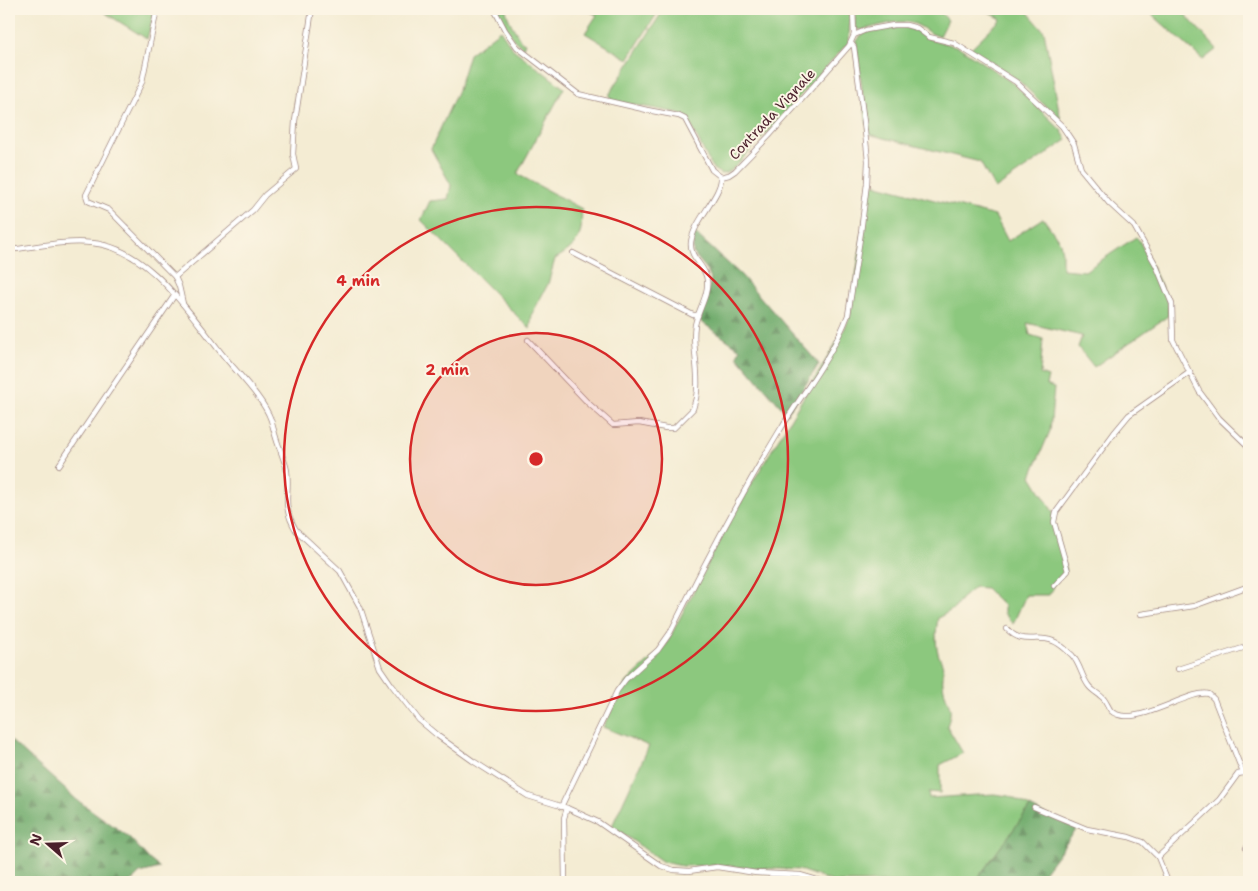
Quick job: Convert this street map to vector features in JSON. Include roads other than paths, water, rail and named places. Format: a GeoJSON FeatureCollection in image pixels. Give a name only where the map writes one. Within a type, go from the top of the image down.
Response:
{"type":"FeatureCollection","features":[{"type":"Feature","properties":{"kind":"street"},"geometry":{"type":"LineString","coordinates":[[158,9],[142,82],[86,195],[88,201],[109,210],[175,277],[183,305]]}},
{"type":"Feature","properties":{"kind":"street"},"geometry":{"type":"LineString","coordinates":[[175,277],[253,210],[265,195],[296,169],[293,154],[296,121],[312,9]]}},
{"type":"Feature","properties":{"kind":"street"},"geometry":{"type":"LineString","coordinates":[[494,9],[517,47],[578,94],[679,116],[685,119],[712,170],[715,174],[722,177],[721,185],[698,224],[691,241],[692,254],[703,269],[708,282],[695,331],[697,384],[695,404],[679,425],[670,429],[639,423],[613,425],[587,402],[528,340]]}},
{"type":"Feature","properties":{"kind":"street"},"geometry":{"type":"LineString","coordinates":[[853,9],[854,35],[866,30],[906,24],[929,37],[954,43],[1016,82],[1062,126],[1074,144],[1078,163],[1084,174],[1109,203],[1134,226],[1147,248],[1170,298],[1173,310],[1173,340],[1199,391],[1212,409],[1249,447]]}},
{"type":"Feature","properties":{"kind":"street","name":"Contrada Vignale"},"geometry":{"type":"LineString","coordinates":[[722,177],[735,171],[755,150],[851,43],[854,35]]}},
{"type":"Feature","properties":{"kind":"street"},"geometry":{"type":"LineString","coordinates":[[565,882],[564,808],[618,691],[626,679],[658,650],[670,633],[724,525],[790,413],[817,374],[848,316],[867,176],[864,122],[854,47],[851,43]]}},
{"type":"Feature","properties":{"kind":"street"},"geometry":{"type":"LineString","coordinates":[[9,250],[58,244],[84,243],[105,246],[127,254],[141,263],[168,286],[174,296],[256,395],[270,418],[287,471],[286,502],[291,522],[296,530],[334,564],[340,572],[360,607],[380,668],[420,720],[455,749],[528,796],[598,822],[661,866],[674,870],[689,871],[717,867],[756,873],[800,875],[824,882]]}},
{"type":"Feature","properties":{"kind":"street"},"geometry":{"type":"LineString","coordinates":[[573,253],[692,315],[698,315]]}},
{"type":"Feature","properties":{"kind":"street"},"geometry":{"type":"LineString","coordinates":[[59,465],[174,296]]}},
{"type":"Feature","properties":{"kind":"street"},"geometry":{"type":"LineString","coordinates":[[1054,586],[1068,571],[1054,522],[1056,512],[1129,415],[1190,372]]}},
{"type":"Feature","properties":{"kind":"street"},"geometry":{"type":"LineString","coordinates":[[1141,614],[1194,606],[1249,586]]}},
{"type":"Feature","properties":{"kind":"street"},"geometry":{"type":"LineString","coordinates":[[1007,630],[1020,639],[1047,640],[1064,648],[1076,660],[1088,686],[1104,699],[1111,710],[1124,716],[1141,714],[1199,693],[1209,694],[1214,699],[1242,773]]}},
{"type":"Feature","properties":{"kind":"street"},"geometry":{"type":"LineString","coordinates":[[1178,669],[1249,646]]}},
{"type":"Feature","properties":{"kind":"street"},"geometry":{"type":"LineString","coordinates":[[1158,857],[1219,800],[1236,776],[1242,773],[1249,775]]}},
{"type":"Feature","properties":{"kind":"street"},"geometry":{"type":"LineString","coordinates":[[1034,807],[1086,828],[1138,840],[1147,845],[1158,857],[1168,882]]}}]}
